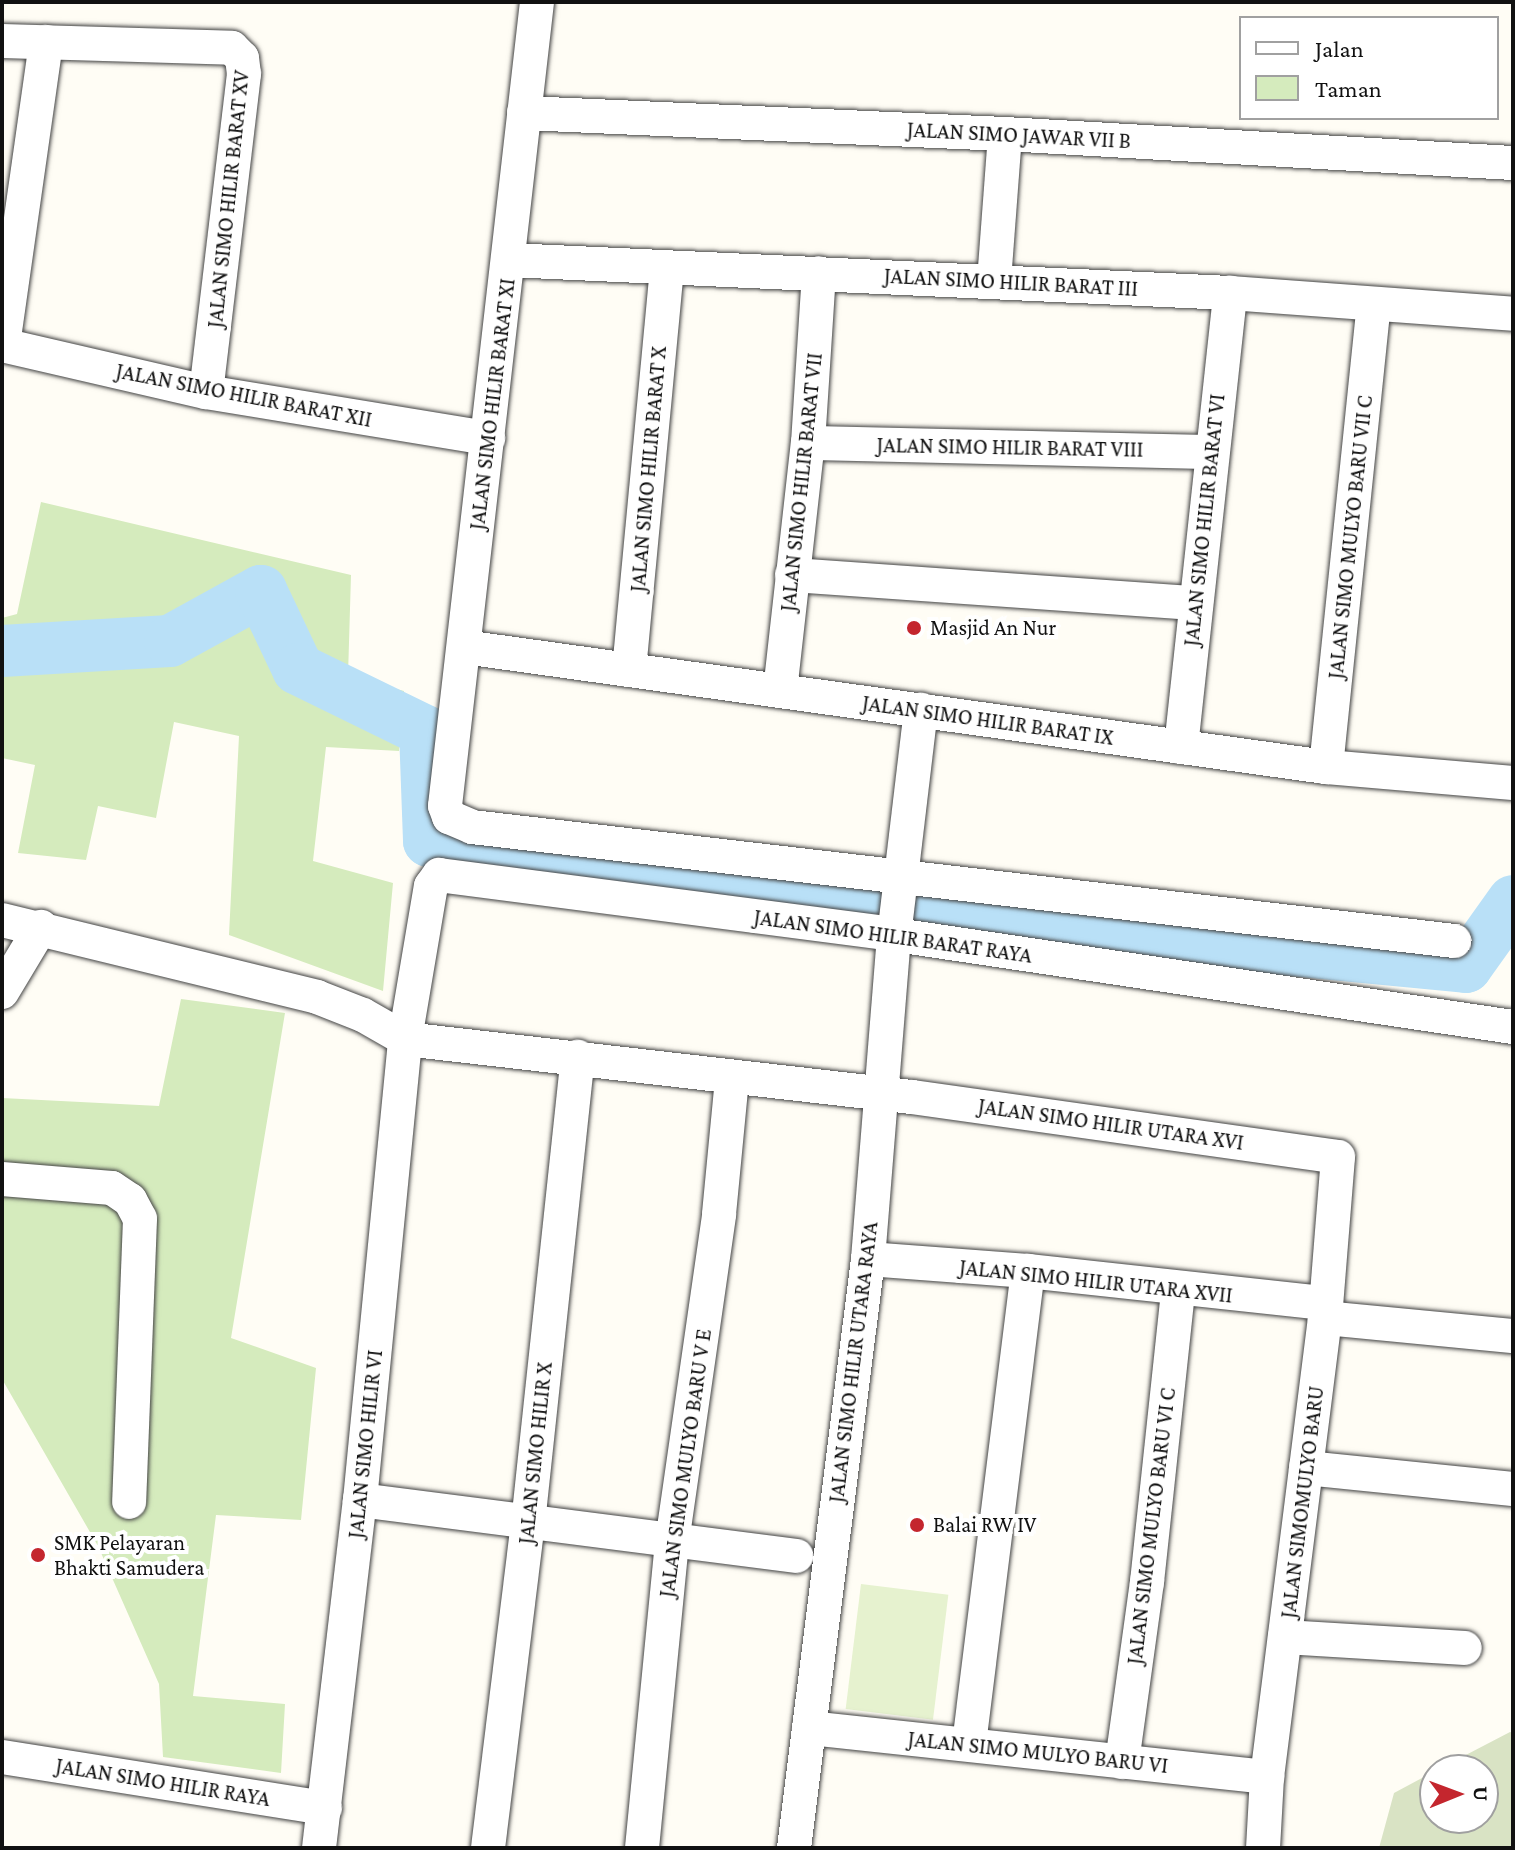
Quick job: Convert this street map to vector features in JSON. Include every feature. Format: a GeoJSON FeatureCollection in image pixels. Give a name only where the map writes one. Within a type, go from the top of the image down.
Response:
{"type":"FeatureCollection","features":[{"type":"Feature","properties":{"kind":"street","name":"JALAN SIMO HILIR BARAT XI"},"geometry":{"type":"LineString","coordinates":[[537,2],[445,806],[449,817],[472,827],[900,881]]}},
{"type":"Feature","properties":{"kind":"street","name":"JALAN SIMO HILIR BARAT XV"},"geometry":{"type":"LineString","coordinates":[[2,41],[232,48],[242,58],[244,74],[206,392]]}},
{"type":"Feature","properties":{"kind":"street"},"geometry":{"type":"LineString","coordinates":[[2,345],[46,42]]}},
{"type":"Feature","properties":{"kind":"street","name":"JALAN SIMO JAWAR VII B"},"geometry":{"type":"LineString","coordinates":[[524,113],[1005,134],[1513,163]]}},
{"type":"Feature","properties":{"kind":"street"},"geometry":{"type":"LineString","coordinates":[[994,281],[1005,134]]}},
{"type":"Feature","properties":{"kind":"street","name":"JALAN SIMO HILIR BARAT III"},"geometry":{"type":"LineString","coordinates":[[509,260],[1230,293],[1513,314]]}},
{"type":"Feature","properties":{"kind":"street","name":"JALAN SIMO HILIR BARAT X"},"geometry":{"type":"LineString","coordinates":[[629,670],[667,269]]}},
{"type":"Feature","properties":{"kind":"street","name":"JALAN SIMO HILIR BARAT VII"},"geometry":{"type":"LineString","coordinates":[[780,691],[808,443],[819,273]]}},
{"type":"Feature","properties":{"kind":"street","name":"JALAN SIMO HILIR BARAT VI"},"geometry":{"type":"LineString","coordinates":[[1181,747],[1230,293]]}},
{"type":"Feature","properties":{"kind":"street","name":"JALAN SIMO MULYO BARU VII C"},"geometry":{"type":"LineString","coordinates":[[1326,767],[1374,306]]}},
{"type":"Feature","properties":{"kind":"street","name":"JALAN SIMO HILIR BARAT XII"},"geometry":{"type":"LineString","coordinates":[[2,345],[206,392],[488,438]]}},
{"type":"Feature","properties":{"kind":"street","name":"JALAN SIMO HILIR BARAT VIII"},"geometry":{"type":"LineString","coordinates":[[808,443],[1212,452]]}},
{"type":"Feature","properties":{"kind":"street"},"geometry":{"type":"LineString","coordinates":[[792,575],[1195,603]]}},
{"type":"Feature","properties":{"kind":"street","name":"JALAN SIMO HILIR BARAT IX"},"geometry":{"type":"LineString","coordinates":[[464,647],[1326,767],[1513,783]]}},
{"type":"Feature","properties":{"kind":"street","name":"JALAN SIMO HILIR UTARA RAYA"},"geometry":{"type":"LineString","coordinates":[[794,1848],[868,1259],[900,881],[921,710]]}},
{"type":"Feature","properties":{"kind":"street","name":"JALAN SIMO HILIR BARAT RAYA"},"geometry":{"type":"LineString","coordinates":[[405,1039],[431,886],[439,875],[896,929],[1513,1027]]}},
{"type":"Feature","properties":{"kind":"street"},"geometry":{"type":"LineString","coordinates":[[900,881],[1454,941]]}},
{"type":"Feature","properties":{"kind":"street"},"geometry":{"type":"LineString","coordinates":[[2,920],[41,927],[317,997],[363,1015],[405,1039],[883,1095]]}},
{"type":"Feature","properties":{"kind":"street"},"geometry":{"type":"LineString","coordinates":[[2,992],[41,927]]}},
{"type":"Feature","properties":{"kind":"street","name":"JALAN SIMO HILIR VI"},"geometry":{"type":"LineString","coordinates":[[319,1848],[360,1500],[405,1039]]}},
{"type":"Feature","properties":{"kind":"street","name":"JALAN SIMO HILIR X"},"geometry":{"type":"LineString","coordinates":[[488,1848],[528,1523],[578,1057]]}},
{"type":"Feature","properties":{"kind":"street","name":"JALAN SIMO MULYO BARU V E"},"geometry":{"type":"LineString","coordinates":[[642,1848],[672,1542],[719,1214],[732,1078]]}},
{"type":"Feature","properties":{"kind":"street","name":"JALAN SIMO HILIR UTARA XVI"},"geometry":{"type":"LineString","coordinates":[[883,1095],[1338,1157]]}},
{"type":"Feature","properties":{"kind":"street","name":"JALAN SIMOMULYO BARU"},"geometry":{"type":"LineString","coordinates":[[1263,1848],[1267,1777],[1324,1311],[1338,1157]]}},
{"type":"Feature","properties":{"kind":"street"},"geometry":{"type":"LineString","coordinates":[[2,1179],[112,1188],[130,1200],[140,1219],[129,1502]]}},
{"type":"Feature","properties":{"kind":"street","name":"JALAN SIMO HILIR UTARA XVII"},"geometry":{"type":"LineString","coordinates":[[868,1259],[1028,1271],[1513,1336]]}},
{"type":"Feature","properties":{"kind":"street"},"geometry":{"type":"LineString","coordinates":[[969,1744],[1028,1271]]}},
{"type":"Feature","properties":{"kind":"street","name":"JALAN SIMO MULYO BARU VI C"},"geometry":{"type":"LineString","coordinates":[[1122,1762],[1147,1582],[1178,1290]]}},
{"type":"Feature","properties":{"kind":"street"},"geometry":{"type":"LineString","coordinates":[[1306,1468],[1513,1489]]}},
{"type":"Feature","properties":{"kind":"street"},"geometry":{"type":"LineString","coordinates":[[360,1500],[796,1556]]}},
{"type":"Feature","properties":{"kind":"street"},"geometry":{"type":"LineString","coordinates":[[1285,1637],[1465,1648]]}},
{"type":"Feature","properties":{"kind":"street","name":"JALAN SIMO MULYO BARU VI"},"geometry":{"type":"LineString","coordinates":[[809,1728],[1267,1777]]}},
{"type":"Feature","properties":{"kind":"street","name":"JALAN SIMO HILIR RAYA"},"geometry":{"type":"LineString","coordinates":[[2,1757],[325,1808]]}},
{"type":"Feature","properties":{"kind":"green space"},"geometry":{"type":"Polygon","coordinates":[[[41,502],[351,575],[348,676],[404,691],[399,751],[326,747],[313,861],[393,883],[383,991],[229,935],[239,736],[174,722],[156,818],[98,806],[86,860],[18,853],[35,765],[2,758],[2,618],[17,614],[41,502]]]}},
{"type":"Feature","properties":{"kind":"green space"},"geometry":{"type":"Polygon","coordinates":[[[181,999],[285,1013],[231,1338],[316,1368],[301,1520],[216,1515],[193,1696],[285,1704],[281,1773],[163,1757],[159,1684],[98,1546],[2,1379],[2,1098],[159,1106],[181,999]]]}},
{"type":"Feature","properties":{"kind":"green space"},"geometry":{"type":"Polygon","coordinates":[[[861,1584],[948,1595],[933,1720],[846,1709],[861,1584]]]}},
{"type":"Feature","properties":{"kind":"green space"},"geometry":{"type":"Polygon","coordinates":[[[1513,1733],[1513,1848],[1379,1848],[1394,1793],[1419,1780],[1419,1834],[1499,1834],[1499,1754],[1468,1754],[1513,1733]]]}},
{"type":"Feature","properties":{"kind":"waterway"},"geometry":{"type":"LineString","coordinates":[[2,651],[170,641],[261,591],[298,669],[425,731],[429,841],[524,844],[1035,926],[1466,967],[1513,901]]}},
{"type":"Feature","properties":{"kind":"place","name":"Masjid An Nur"},"geometry":{"type":"Point","coordinates":[914,628]}},
{"type":"Feature","properties":{"kind":"place","name":"Balai RW IV"},"geometry":{"type":"Point","coordinates":[917,1525]}},
{"type":"Feature","properties":{"kind":"place","name":"SMK Pelayaran Bhakti Samudera"},"geometry":{"type":"Point","coordinates":[38,1555]}}]}
